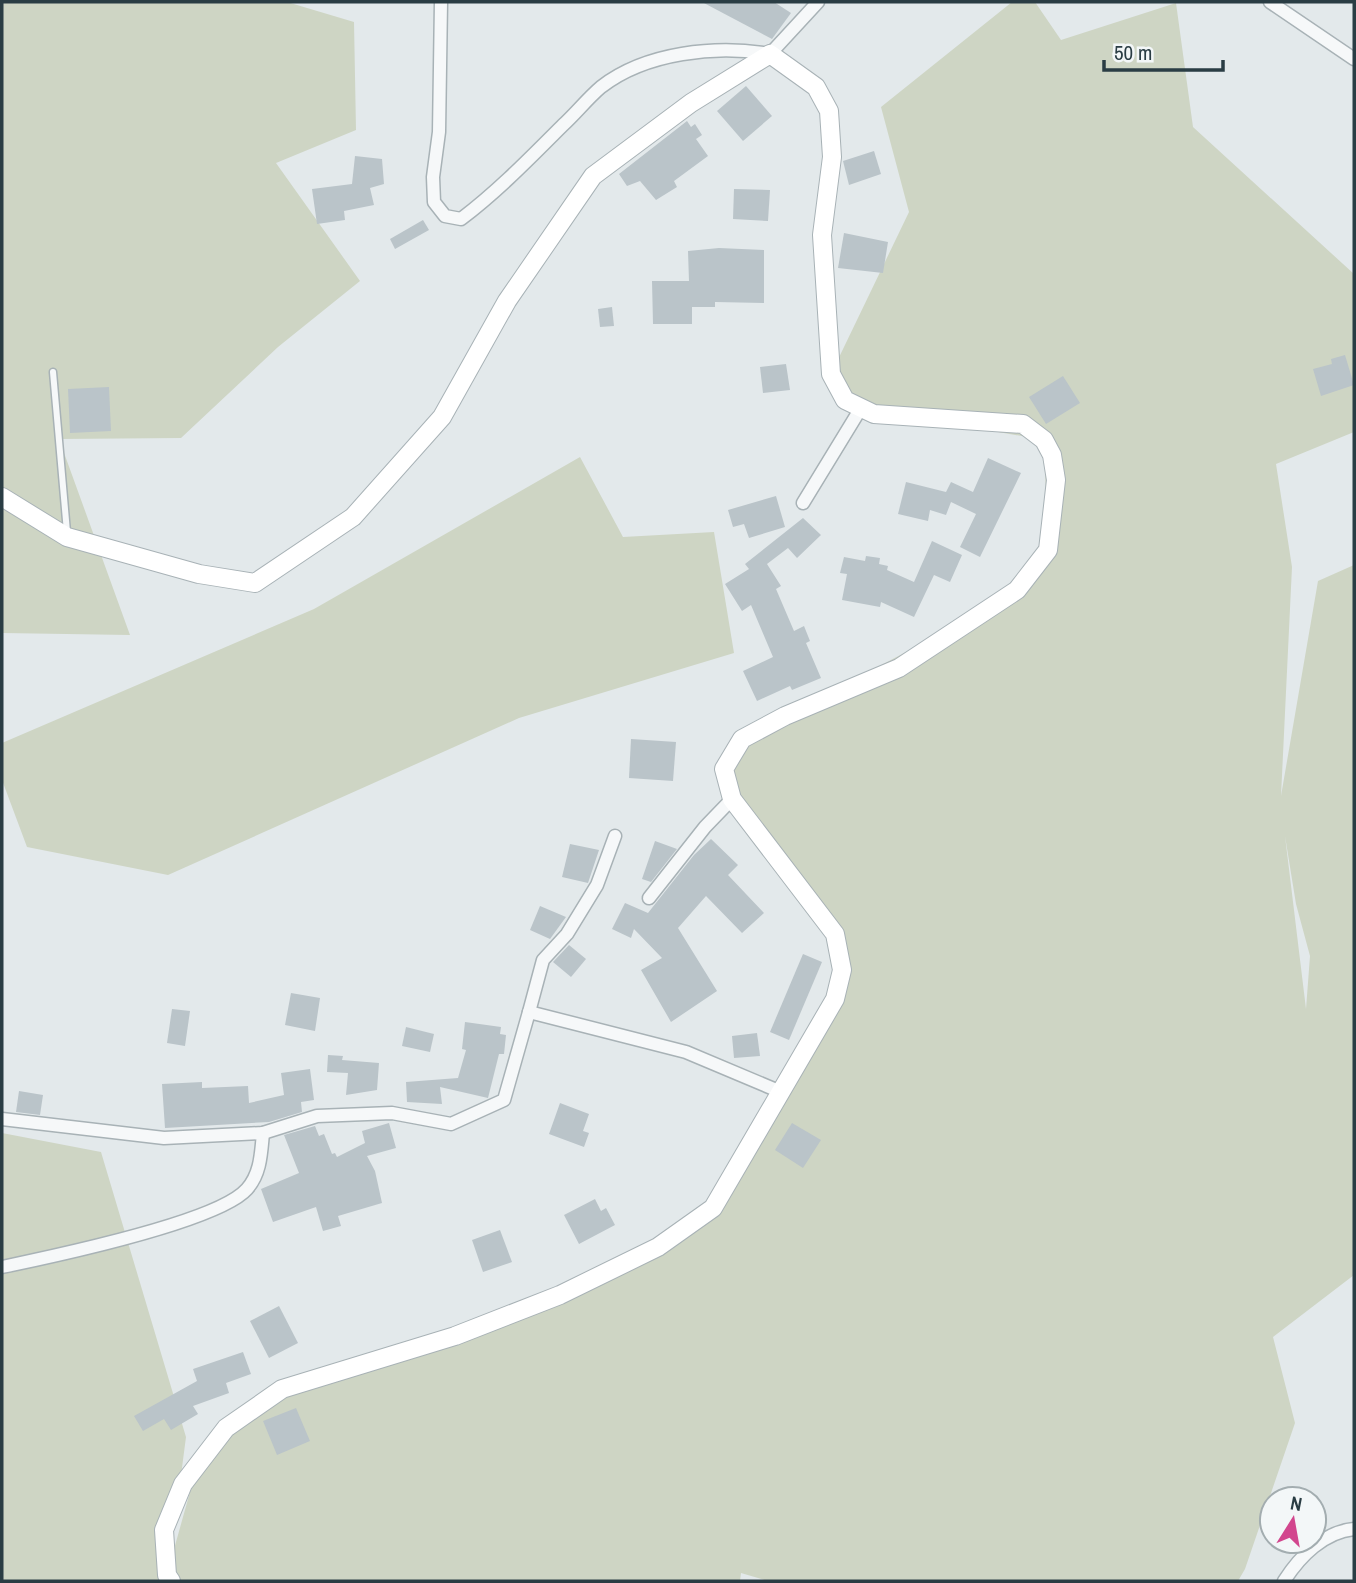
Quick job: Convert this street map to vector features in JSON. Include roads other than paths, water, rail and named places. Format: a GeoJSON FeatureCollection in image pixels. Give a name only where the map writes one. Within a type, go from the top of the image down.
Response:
{"type":"FeatureCollection","features":[{"type":"Feature","properties":{"kind":"street"},"geometry":{"type":"LineString","coordinates":[[171,1581],[167,1575],[164,1530],[183,1484],[226,1428],[282,1389],[456,1336],[560,1295],[658,1247],[713,1208],[835,999],[842,970],[835,934],[732,799],[724,769],[742,739],[785,716],[900,668],[1017,590],[1048,550],[1056,480],[1052,455],[1044,440],[1023,424],[874,414],[845,400],[831,374],[822,235],[832,158],[829,111],[816,87],[770,54],[737,48],[698,51],[642,66],[602,87],[488,198],[460,219],[445,216],[434,202],[433,177],[439,131],[441,2]]}},
{"type":"Feature","properties":{"kind":"street"},"geometry":{"type":"LineString","coordinates":[[2,496],[67,537],[199,574],[256,583],[354,517],[442,417],[508,301],[593,176],[691,103],[770,54],[818,2]]}},
{"type":"Feature","properties":{"kind":"street"},"geometry":{"type":"LineString","coordinates":[[1270,2],[1354,59]]}},
{"type":"Feature","properties":{"kind":"street"},"geometry":{"type":"LineString","coordinates":[[803,503],[861,408]]}},
{"type":"Feature","properties":{"kind":"street"},"geometry":{"type":"LineString","coordinates":[[649,898],[705,827],[732,799]]}},
{"type":"Feature","properties":{"kind":"street"},"geometry":{"type":"LineString","coordinates":[[2,1119],[164,1138],[264,1133],[317,1116],[393,1113],[451,1124],[480,1113],[504,1100],[543,960],[567,934],[597,885],[615,836]]}},
{"type":"Feature","properties":{"kind":"street"},"geometry":{"type":"LineString","coordinates":[[529,1012],[686,1052],[780,1092]]}},
{"type":"Feature","properties":{"kind":"street"},"geometry":{"type":"LineString","coordinates":[[2,1267],[91,1249],[223,1206],[246,1191],[258,1173],[264,1133]]}},
{"type":"Feature","properties":{"kind":"street"},"geometry":{"type":"LineString","coordinates":[[1284,1581],[1297,1562],[1336,1531],[1354,1528]]}},
{"type":"Feature","properties":{"kind":"lane"},"geometry":{"type":"LineString","coordinates":[[53,372],[67,537]]}}]}
